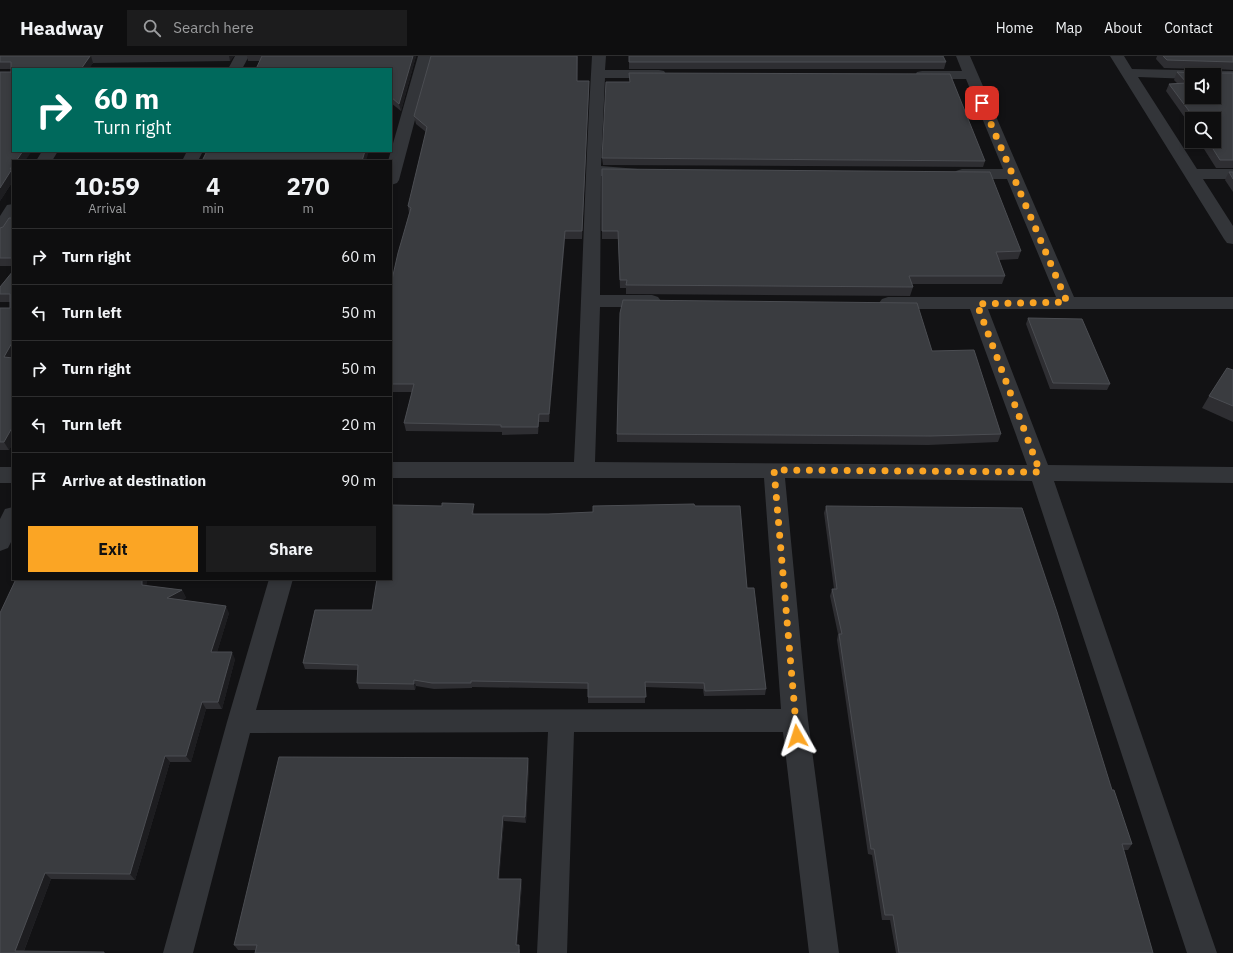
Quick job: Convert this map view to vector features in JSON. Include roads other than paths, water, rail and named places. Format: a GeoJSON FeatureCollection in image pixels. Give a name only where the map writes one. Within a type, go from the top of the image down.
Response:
{"type":"FeatureCollection","features":[{"type":"Feature","properties":{"kind":"street"},"geometry":{"type":"LineString","coordinates":[[236,68],[242,56]]}},
{"type":"Feature","properties":{"kind":"street"},"geometry":{"type":"LineString","coordinates":[[392,176],[425,56]]}},
{"type":"Feature","properties":{"kind":"street"},"geometry":{"type":"LineString","coordinates":[[584,469],[591,301],[593,172],[598,56]]}},
{"type":"Feature","properties":{"kind":"street"},"geometry":{"type":"LineString","coordinates":[[963,56],[1067,302]]}},
{"type":"Feature","properties":{"kind":"street"},"geometry":{"type":"LineString","coordinates":[[1117,56],[1233,239]]}},
{"type":"Feature","properties":{"kind":"street"},"geometry":{"type":"LineString","coordinates":[[1127,73],[1233,75]]}},
{"type":"Feature","properties":{"kind":"street"},"geometry":{"type":"LineString","coordinates":[[597,74],[676,74]]}},
{"type":"Feature","properties":{"kind":"street"},"geometry":{"type":"LineString","coordinates":[[907,75],[971,75]]}},
{"type":"Feature","properties":{"kind":"street"},"geometry":{"type":"LineString","coordinates":[[593,172],[648,172]]}},
{"type":"Feature","properties":{"kind":"street"},"geometry":{"type":"LineString","coordinates":[[949,174],[1012,174]]}},
{"type":"Feature","properties":{"kind":"street"},"geometry":{"type":"LineString","coordinates":[[1192,174],[1233,174]]}},
{"type":"Feature","properties":{"kind":"street"},"geometry":{"type":"LineString","coordinates":[[0,230],[12,211]]}},
{"type":"Feature","properties":{"kind":"street"},"geometry":{"type":"LineString","coordinates":[[591,301],[670,302]]}},
{"type":"Feature","properties":{"kind":"street"},"geometry":{"type":"LineString","coordinates":[[874,303],[1233,303]]}},
{"type":"Feature","properties":{"kind":"street"},"geometry":{"type":"LineString","coordinates":[[977,304],[1040,472],[1202,953]]}},
{"type":"Feature","properties":{"kind":"street"},"geometry":{"type":"LineString","coordinates":[[392,470],[774,470],[1233,475]]}},
{"type":"Feature","properties":{"kind":"street"},"geometry":{"type":"LineString","coordinates":[[774,470],[795,720],[824,953]]}},
{"type":"Feature","properties":{"kind":"street"},"geometry":{"type":"LineString","coordinates":[[0,475],[12,475]]}},
{"type":"Feature","properties":{"kind":"street"},"geometry":{"type":"LineString","coordinates":[[0,542],[12,517]]}},
{"type":"Feature","properties":{"kind":"street"},"geometry":{"type":"LineString","coordinates":[[178,953],[240,722],[281,580]]}},
{"type":"Feature","properties":{"kind":"street"},"geometry":{"type":"LineString","coordinates":[[240,722],[795,720]]}},
{"type":"Feature","properties":{"kind":"street"},"geometry":{"type":"LineString","coordinates":[[552,953],[561,721]]}}]}
